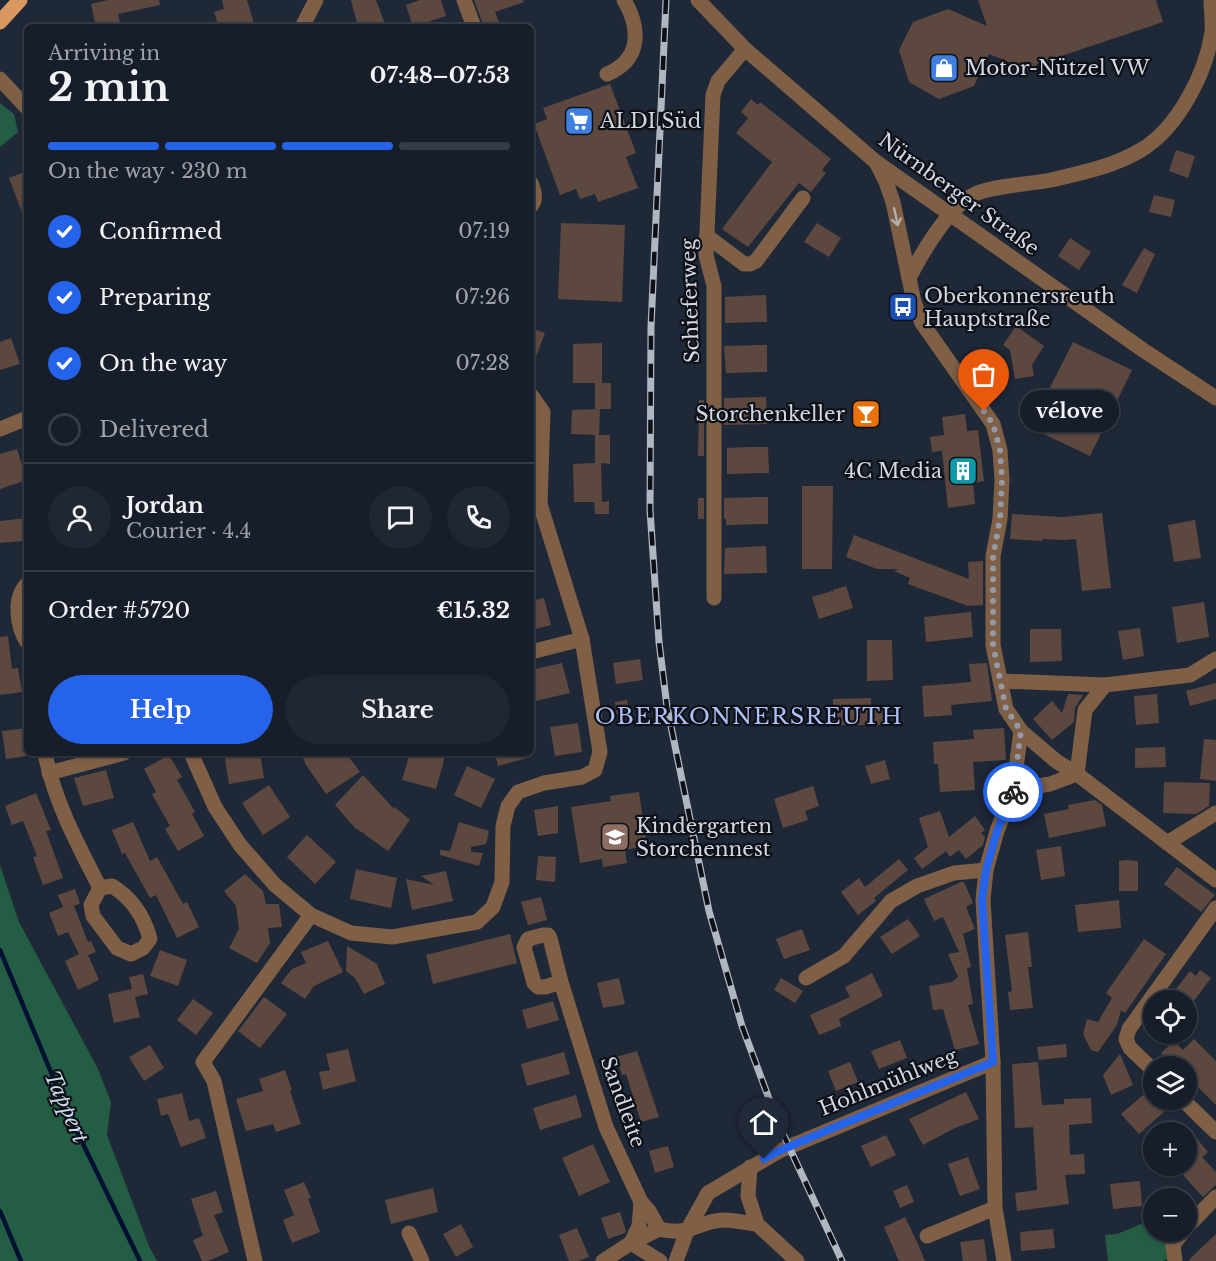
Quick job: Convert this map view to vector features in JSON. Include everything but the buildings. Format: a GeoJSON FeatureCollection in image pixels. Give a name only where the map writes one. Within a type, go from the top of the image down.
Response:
{"type":"FeatureCollection","features":[{"type":"Feature","properties":{"kind":"main road"},"geometry":{"type":"LineString","coordinates":[[0,22],[20,0]]}},
{"type":"Feature","properties":{"kind":"street"},"geometry":{"type":"LineString","coordinates":[[303,24],[315,0]]}},
{"type":"Feature","properties":{"kind":"street"},"geometry":{"type":"LineString","coordinates":[[464,0],[473,24]]}},
{"type":"Feature","properties":{"kind":"street"},"geometry":{"type":"LineString","coordinates":[[607,74],[628,61],[634,44],[635,27],[624,0]]}},
{"type":"Feature","properties":{"kind":"street","name":"Nürnberger Straße"},"geometry":{"type":"LineString","coordinates":[[698,0],[746,49],[876,162],[1133,343],[1216,398]]}},
{"type":"Feature","properties":{"kind":"street"},"geometry":{"type":"LineString","coordinates":[[909,278],[930,242],[968,198],[977,193],[1028,185],[1090,170],[1126,158],[1150,144],[1171,123],[1191,93],[1208,52],[1212,29],[1211,0]]}},
{"type":"Feature","properties":{"kind":"street","name":"Schieferweg"},"geometry":{"type":"LineString","coordinates":[[714,598],[714,286],[706,255],[713,95],[718,81],[746,49]]}},
{"type":"Feature","properties":{"kind":"street"},"geometry":{"type":"LineString","coordinates":[[0,79],[24,105]]}},
{"type":"Feature","properties":{"kind":"street"},"geometry":{"type":"LineString","coordinates":[[876,162],[893,202],[909,278],[922,323],[993,424],[1000,450],[1002,480],[1000,519],[993,556],[993,645],[1006,709],[1021,731],[1056,761],[1077,774],[1216,880]]}},
{"type":"Feature","properties":{"kind":"street"},"geometry":{"type":"LineString","coordinates":[[707,236],[744,264],[750,264],[756,261],[803,198]]}},
{"type":"Feature","properties":{"kind":"street"},"geometry":{"type":"LineString","coordinates":[[192,756],[215,807],[240,845],[275,885],[311,915],[351,933],[392,937],[477,922],[493,907],[502,882],[503,826],[508,806],[518,792],[544,783],[582,777],[595,770],[600,752],[582,639],[563,572],[536,505],[543,412],[534,399]]}},
{"type":"Feature","properties":{"kind":"street"},"geometry":{"type":"LineString","coordinates":[[0,429],[24,419]]}},
{"type":"Feature","properties":{"kind":"street"},"geometry":{"type":"LineString","coordinates":[[24,588],[18,616],[20,630],[24,637]]}},
{"type":"Feature","properties":{"kind":"street"},"geometry":{"type":"LineString","coordinates":[[534,651],[582,639]]}},
{"type":"Feature","properties":{"kind":"street"},"geometry":{"type":"LineString","coordinates":[[1000,681],[1105,685],[1190,675],[1216,659]]}},
{"type":"Feature","properties":{"kind":"street"},"geometry":{"type":"LineString","coordinates":[[1077,774],[1086,710],[1105,685]]}},
{"type":"Feature","properties":{"kind":"street"},"geometry":{"type":"LineString","coordinates":[[1004,1261],[996,1208],[993,1062],[982,900],[986,870],[997,831],[1013,790],[1021,731]]}},
{"type":"Feature","properties":{"kind":"street"},"geometry":{"type":"LineString","coordinates":[[46,756],[49,773],[71,831],[100,888]]}},
{"type":"Feature","properties":{"kind":"street"},"geometry":{"type":"LineString","coordinates":[[49,773],[112,756]]}},
{"type":"Feature","properties":{"kind":"street"},"geometry":{"type":"LineString","coordinates":[[1013,790],[1050,784],[1077,774]]}},
{"type":"Feature","properties":{"kind":"street"},"geometry":{"type":"LineString","coordinates":[[1167,843],[1216,813]]}},
{"type":"Feature","properties":{"kind":"street"},"geometry":{"type":"LineString","coordinates":[[806,978],[844,956],[891,901],[917,886],[954,873],[986,870]]}},
{"type":"Feature","properties":{"kind":"street"},"geometry":{"type":"LineString","coordinates":[[112,886],[124,893],[134,906],[145,923],[150,939],[143,948],[130,954],[117,948],[104,932],[93,916],[91,905],[100,888],[112,886]]}},
{"type":"Feature","properties":{"kind":"street"},"geometry":{"type":"LineString","coordinates":[[1143,1060],[1130,1048],[1126,1039],[1129,1029],[1216,908]]}},
{"type":"Feature","properties":{"kind":"street"},"geometry":{"type":"LineString","coordinates":[[255,1261],[214,1081],[202,1062],[311,915]]}},
{"type":"Feature","properties":{"kind":"street","name":"Sandleite"},"geometry":{"type":"LineString","coordinates":[[561,982],[606,1127],[641,1202],[659,1228]]}},
{"type":"Feature","properties":{"kind":"street","name":"Hohlmühlweg"},"geometry":{"type":"LineString","coordinates":[[676,1261],[687,1231],[708,1193],[779,1151],[993,1062]]}},
{"type":"Feature","properties":{"kind":"street"},"geometry":{"type":"LineString","coordinates":[[1193,1110],[1216,1132]]}},
{"type":"Feature","properties":{"kind":"street"},"geometry":{"type":"LineString","coordinates":[[750,1167],[748,1196],[757,1224],[797,1261]]}},
{"type":"Feature","properties":{"kind":"street"},"geometry":{"type":"LineString","coordinates":[[1197,1217],[1216,1197]]}},
{"type":"Feature","properties":{"kind":"street"},"geometry":{"type":"LineString","coordinates":[[631,1243],[639,1226],[641,1202]]}},
{"type":"Feature","properties":{"kind":"street"},"geometry":{"type":"LineString","coordinates":[[927,1236],[996,1208]]}},
{"type":"Feature","properties":{"kind":"street"},"geometry":{"type":"LineString","coordinates":[[603,1261],[659,1228],[672,1232],[687,1231],[707,1223],[724,1220],[757,1224]]}},
{"type":"Feature","properties":{"kind":"street"},"geometry":{"type":"LineString","coordinates":[[410,1233],[422,1261]]}},
{"type":"Feature","properties":{"kind":"street"},"geometry":{"type":"LineString","coordinates":[[1175,1242],[1173,1245],[1175,1261]]}},
{"type":"Feature","properties":{"kind":"street"},"geometry":{"type":"LineString","coordinates":[[631,1243],[660,1261]]}},
{"type":"Feature","properties":{"kind":"green space"},"geometry":{"type":"Polygon","coordinates":[[[0,103],[14,114],[18,132],[0,147],[0,103]]]}},
{"type":"Feature","properties":{"kind":"green space"},"geometry":{"type":"Polygon","coordinates":[[[0,865],[19,922],[97,1067],[111,1102],[107,1135],[149,1246],[157,1261],[0,1261],[0,865]]]}},
{"type":"Feature","properties":{"kind":"green space"},"geometry":{"type":"Polygon","coordinates":[[[1143,1223],[1143,1242],[1179,1242],[1174,1256],[1163,1261],[1108,1261],[1105,1235],[1117,1234],[1143,1223]]]}},
{"type":"Feature","properties":{"kind":"waterway","name":"Tappert"},"geometry":{"type":"LineString","coordinates":[[0,950],[68,1113],[140,1261]]}},
{"type":"Feature","properties":{"kind":"waterway"},"geometry":{"type":"LineString","coordinates":[[0,1211],[21,1261]]}},
{"type":"Feature","properties":{"kind":"railway"},"geometry":{"type":"LineString","coordinates":[[666,0],[651,327],[650,510],[659,642],[667,707],[709,911],[742,1026],[778,1123],[842,1261]]}},
{"type":"Feature","properties":{"kind":"way so far"},"geometry":{"type":"LineString","coordinates":[[984,411],[993,424],[1000,450],[1002,480],[1000,519],[993,556],[993,645],[1006,709],[1021,731],[1013,792]]}},
{"type":"Feature","properties":{"kind":"place","name":"Motor-Nützel VW"},"geometry":{"type":"Point","coordinates":[944,68]}},
{"type":"Feature","properties":{"kind":"place","name":"ALDI Süd"},"geometry":{"type":"Point","coordinates":[579,121]}},
{"type":"Feature","properties":{"kind":"place","name":"Oberkonnersreuth Hauptstraße"},"geometry":{"type":"Point","coordinates":[903,307]}},
{"type":"Feature","properties":{"kind":"place","name":"vélove"},"geometry":{"type":"Point","coordinates":[984,411]}},
{"type":"Feature","properties":{"kind":"place","name":"Storchenkeller"},"geometry":{"type":"Point","coordinates":[866,414]}},
{"type":"Feature","properties":{"kind":"place","name":"4C Media"},"geometry":{"type":"Point","coordinates":[963,471]}},
{"type":"Feature","properties":{"kind":"place","name":"Kindergarten Storchennest"},"geometry":{"type":"Point","coordinates":[615,837]}},
{"type":"Feature","properties":{"kind":"district","name":"OBERKONNERSREUTH"},"geometry":{"type":"Point","coordinates":[749,716]}},
{"type":"Feature","properties":{"kind":"route"},"geometry":{"type":"LineString","coordinates":[[764,1159],[993,1062],[982,900],[986,870],[997,831],[1013,792]]}}]}
